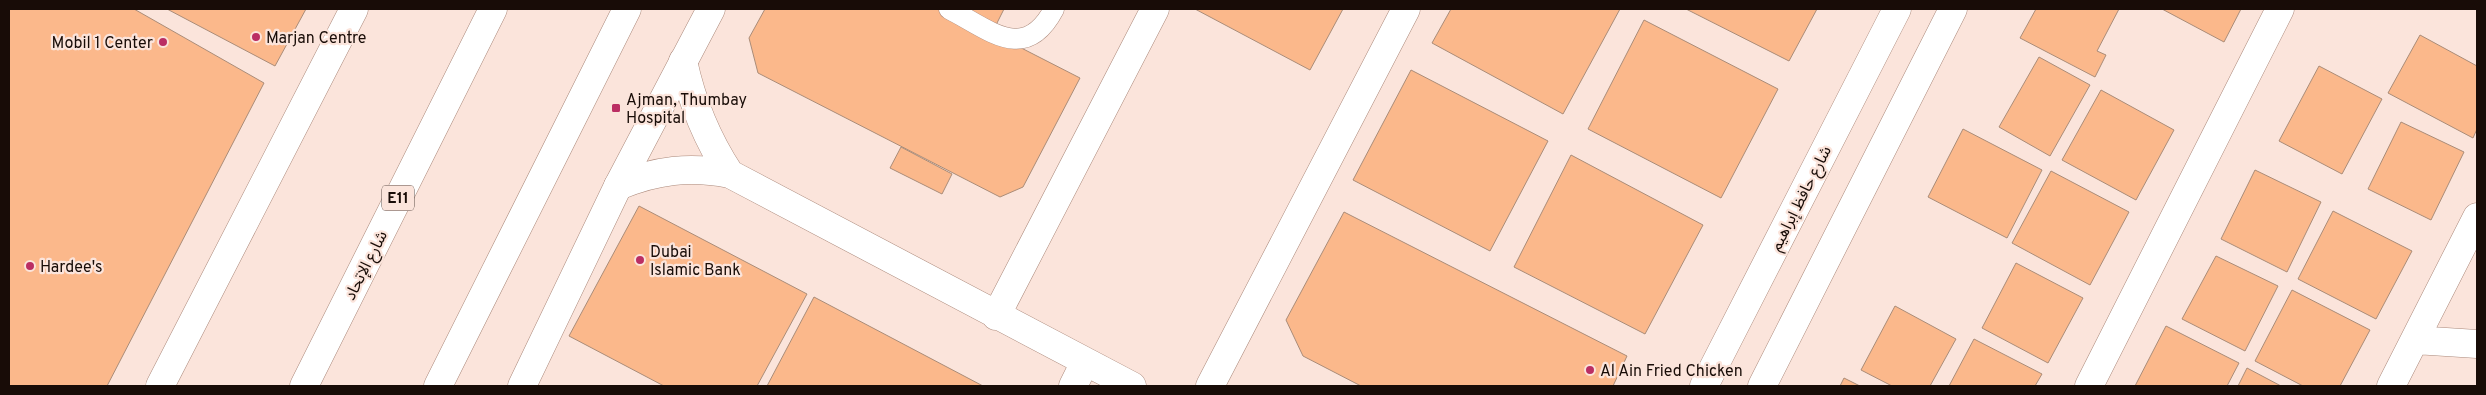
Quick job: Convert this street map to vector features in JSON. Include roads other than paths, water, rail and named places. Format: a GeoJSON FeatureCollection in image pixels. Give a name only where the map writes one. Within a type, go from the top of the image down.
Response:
{"type":"FeatureCollection","features":[{"type":"Feature","properties":{"kind":"main road"},"geometry":{"type":"LineString","coordinates":[[160,386],[354,9]]}},
{"type":"Feature","properties":{"kind":"main road","name":"شارع الإتحاد"},"geometry":{"type":"LineString","coordinates":[[304,386],[493,9]]}},
{"type":"Feature","properties":{"kind":"main road"},"geometry":{"type":"LineString","coordinates":[[438,386],[627,9]]}},
{"type":"Feature","properties":{"kind":"main road"},"geometry":{"type":"LineString","coordinates":[[522,386],[618,186],[711,9]]}},
{"type":"Feature","properties":{"kind":"main road"},"geometry":{"type":"LineString","coordinates":[[996,316],[1154,9]]}},
{"type":"Feature","properties":{"kind":"main road"},"geometry":{"type":"LineString","coordinates":[[1210,386],[1406,9]]}},
{"type":"Feature","properties":{"kind":"main road","name":"شارع حافظ إبراهيم"},"geometry":{"type":"LineString","coordinates":[[1704,386],[1897,9]]}},
{"type":"Feature","properties":{"kind":"main road"},"geometry":{"type":"LineString","coordinates":[[1762,386],[1953,9]]}},
{"type":"Feature","properties":{"kind":"main road"},"geometry":{"type":"LineString","coordinates":[[2089,386],[2280,9]]}},
{"type":"Feature","properties":{"kind":"main road"},"geometry":{"type":"LineString","coordinates":[[683,61],[689,91],[699,120],[713,148],[730,174]]}},
{"type":"Feature","properties":{"kind":"main road"},"geometry":{"type":"LineString","coordinates":[[618,186],[662,171],[707,170],[730,174],[996,316],[1132,386]]}},
{"type":"Feature","properties":{"kind":"main road"},"geometry":{"type":"LineString","coordinates":[[2391,386],[2477,217]]}},
{"type":"Feature","properties":{"kind":"main road"},"geometry":{"type":"LineString","coordinates":[[2415,340],[2477,344]]}},
{"type":"Feature","properties":{"kind":"main road"},"geometry":{"type":"LineString","coordinates":[[1073,386],[1085,362]]}},
{"type":"Feature","properties":{"kind":"lane"},"geometry":{"type":"LineString","coordinates":[[949,9],[1005,37],[1018,40],[1031,37],[1041,30],[1054,9]]}},
{"type":"Feature","properties":{"kind":"place","name":"Marjan Centre"},"geometry":{"type":"Point","coordinates":[256,37]}},
{"type":"Feature","properties":{"kind":"place","name":"Mobil 1 Center"},"geometry":{"type":"Point","coordinates":[163,42]}},
{"type":"Feature","properties":{"kind":"place","name":"Ajman, Thumbay Hospital"},"geometry":{"type":"Point","coordinates":[616,108]}},
{"type":"Feature","properties":{"kind":"place","name":"Dubai Islamic Bank"},"geometry":{"type":"Point","coordinates":[640,260]}},
{"type":"Feature","properties":{"kind":"place","name":"Hardee's"},"geometry":{"type":"Point","coordinates":[30,266]}},
{"type":"Feature","properties":{"kind":"place","name":"Al Ain Fried Chicken"},"geometry":{"type":"Point","coordinates":[1590,370]}}]}
